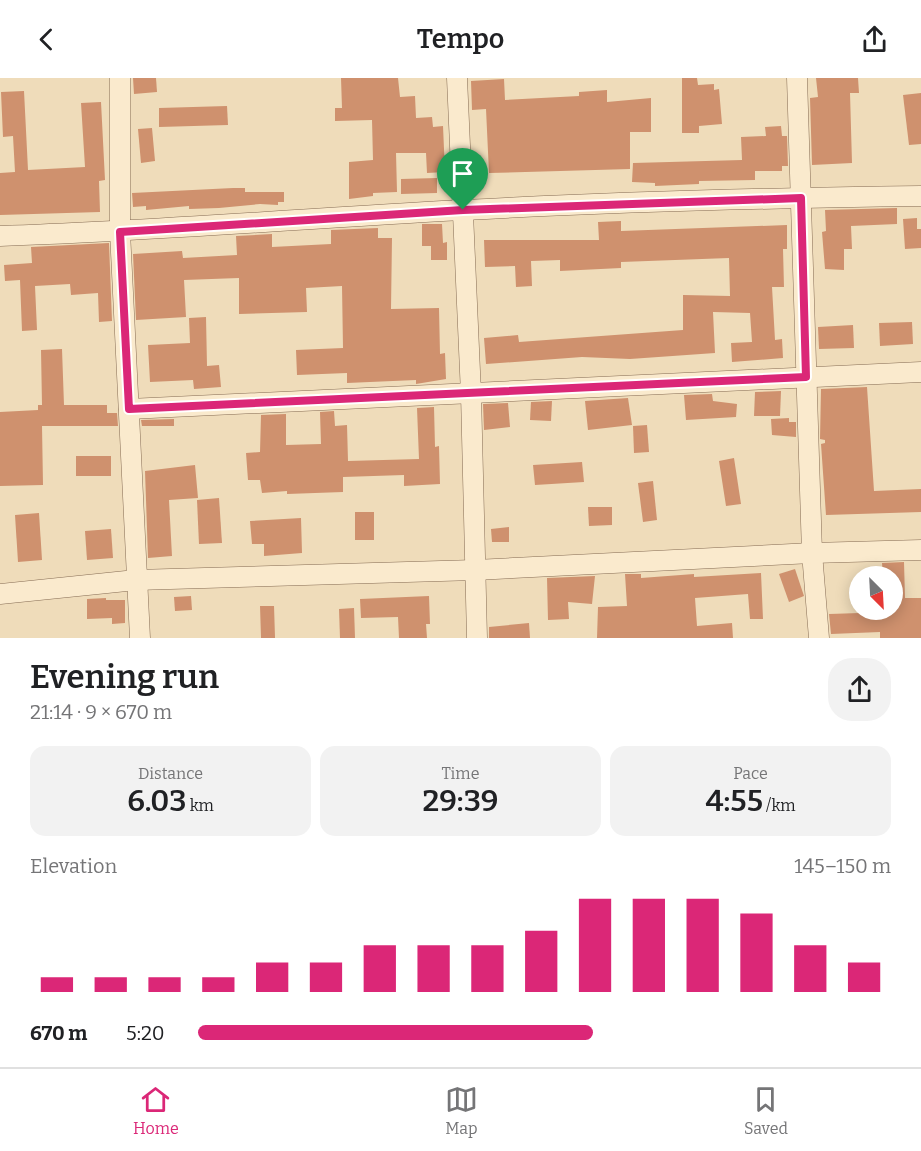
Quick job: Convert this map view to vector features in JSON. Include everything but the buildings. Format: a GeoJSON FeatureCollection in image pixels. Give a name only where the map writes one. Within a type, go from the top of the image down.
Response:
{"type":"FeatureCollection","features":[{"type":"Feature","properties":{"kind":"street"},"geometry":{"type":"LineString","coordinates":[[120,78],[120,232],[140,638]]}},
{"type":"Feature","properties":{"kind":"street"},"geometry":{"type":"LineString","coordinates":[[458,78],[471,394],[477,638]]}},
{"type":"Feature","properties":{"kind":"street"},"geometry":{"type":"LineString","coordinates":[[797,78],[812,553],[819,638]]}},
{"type":"Feature","properties":{"kind":"street"},"geometry":{"type":"LineString","coordinates":[[0,236],[120,232],[463,210],[921,196]]}},
{"type":"Feature","properties":{"kind":"street"},"geometry":{"type":"LineString","coordinates":[[129,409],[921,372]]}},
{"type":"Feature","properties":{"kind":"street"},"geometry":{"type":"LineString","coordinates":[[0,594],[136,579],[475,570],[812,553],[921,550]]}},
{"type":"Feature","properties":{"kind":"route"},"geometry":{"type":"LineString","coordinates":[[801,198],[806,377],[129,409],[120,232],[463,210],[801,198]]}}]}
